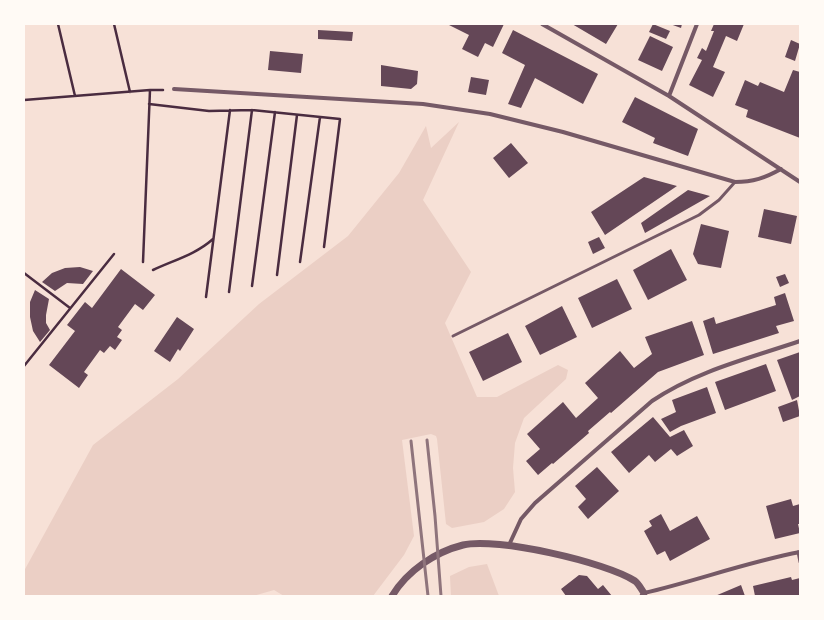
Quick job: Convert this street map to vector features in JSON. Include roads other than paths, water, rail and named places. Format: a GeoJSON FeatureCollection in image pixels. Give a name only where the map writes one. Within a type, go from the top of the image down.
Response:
{"type":"FeatureCollection","features":[{"type":"Feature","properties":{"kind":"street"},"geometry":{"type":"LineString","coordinates":[[542,24],[669,96],[800,182]]}},
{"type":"Feature","properties":{"kind":"street"},"geometry":{"type":"LineString","coordinates":[[669,96],[696,24]]}},
{"type":"Feature","properties":{"kind":"street"},"geometry":{"type":"LineString","coordinates":[[174,89],[423,104],[490,114],[563,132],[735,182],[752,182],[764,178],[781,169]]}},
{"type":"Feature","properties":{"kind":"street"},"geometry":{"type":"LineString","coordinates":[[509,545],[521,519],[535,503],[652,401],[670,389],[691,379],[800,341]]}},
{"type":"Feature","properties":{"kind":"street"},"geometry":{"type":"LineString","coordinates":[[392,596],[421,565],[448,550],[464,545],[478,543],[509,545],[581,561],[621,574],[636,582],[644,595],[686,584],[752,563],[799,552]]}},
{"type":"Feature","properties":{"kind":"lane"},"geometry":{"type":"LineString","coordinates":[[452,336],[698,215],[719,200],[735,182]]}},
{"type":"Feature","properties":{"kind":"lane"},"geometry":{"type":"LineString","coordinates":[[799,552],[800,562]]}},
{"type":"Feature","properties":{"kind":"railway"},"geometry":{"type":"LineString","coordinates":[[427,440],[441,596]]}},
{"type":"Feature","properties":{"kind":"railway"},"geometry":{"type":"LineString","coordinates":[[411,441],[428,596]]}}]}
